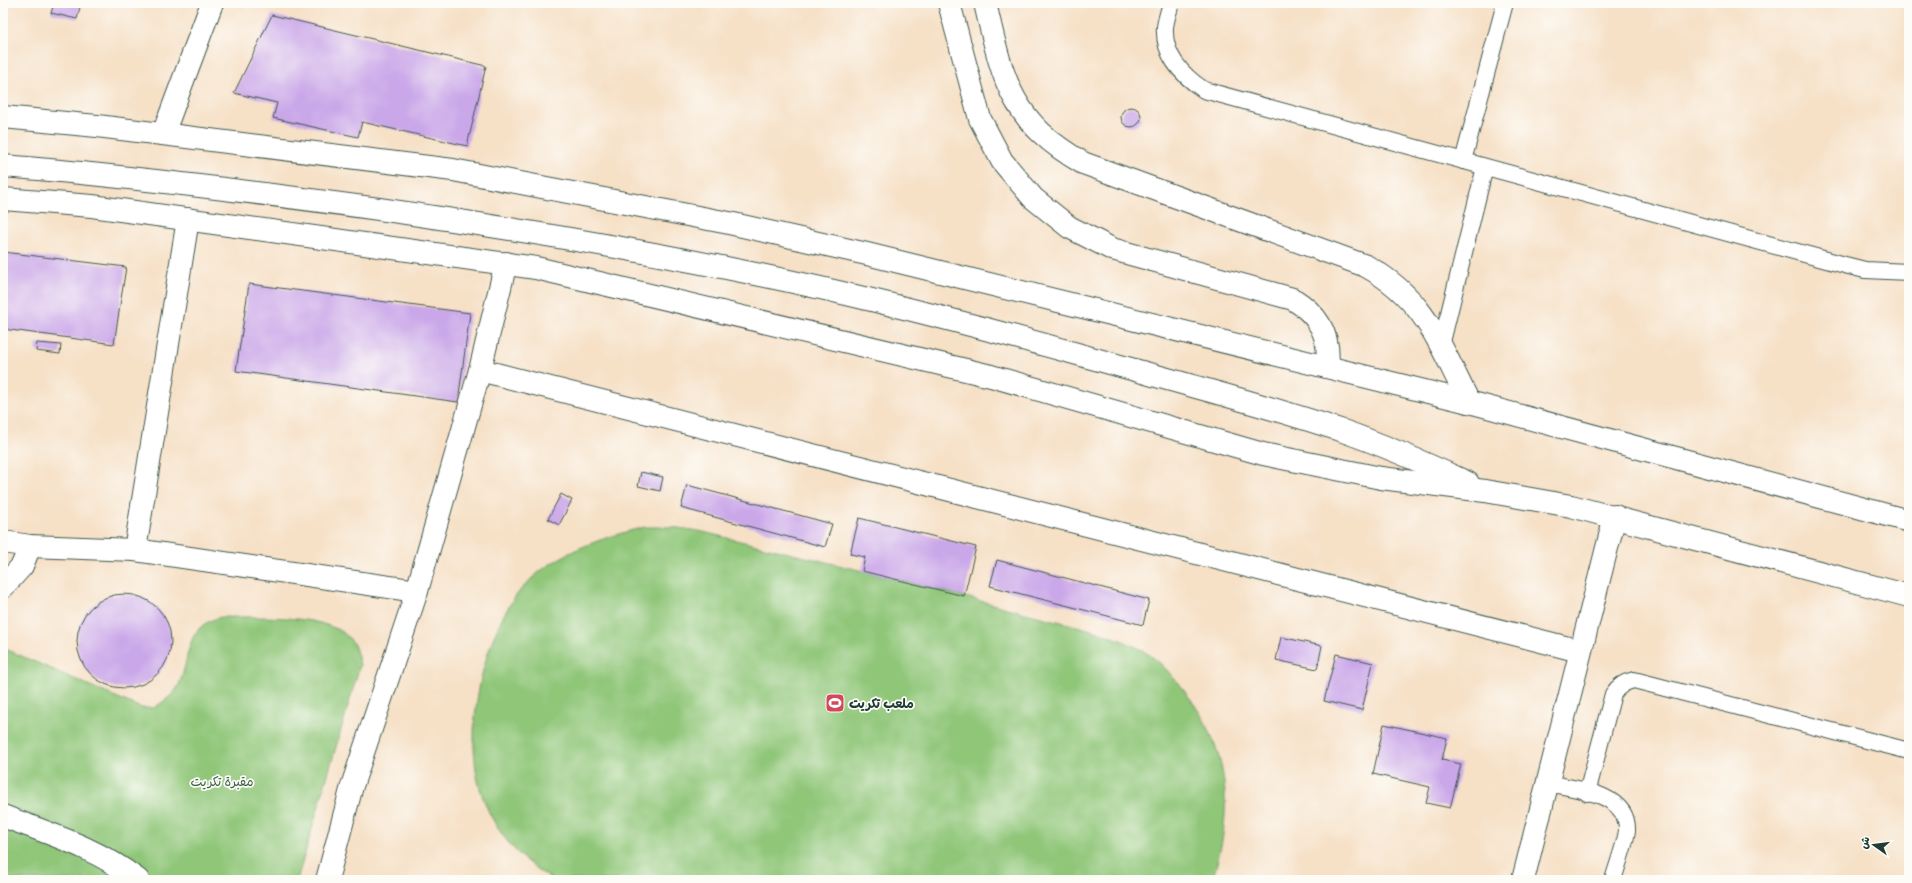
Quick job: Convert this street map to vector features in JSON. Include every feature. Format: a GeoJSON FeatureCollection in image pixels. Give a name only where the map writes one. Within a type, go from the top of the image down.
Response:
{"type":"FeatureCollection","features":[{"type":"Feature","properties":{"kind":"main road"},"geometry":{"type":"LineString","coordinates":[[162,134],[212,3]]}},
{"type":"Feature","properties":{"kind":"main road"},"geometry":{"type":"LineString","coordinates":[[949,3],[980,119],[1002,161],[1033,198],[1070,227],[1112,248],[1293,299],[1305,306],[1322,327],[1328,346],[1327,367]]}},
{"type":"Feature","properties":{"kind":"main road"},"geometry":{"type":"LineString","coordinates":[[985,3],[999,64],[1009,89],[1022,112],[1040,133],[1060,150],[1083,163],[1366,266],[1396,285],[1409,297],[1431,326],[1469,402]]}},
{"type":"Feature","properties":{"kind":"main road"},"geometry":{"type":"LineString","coordinates":[[3,117],[162,134],[453,170],[706,218],[874,256],[1469,402],[1909,521]]}},
{"type":"Feature","properties":{"kind":"main road"},"geometry":{"type":"LineString","coordinates":[[3,166],[122,176],[268,194],[448,219],[719,266],[839,292],[989,330],[1298,417],[1393,450],[1485,491]]}},
{"type":"Feature","properties":{"kind":"main road"},"geometry":{"type":"LineString","coordinates":[[3,199],[92,206],[536,268],[991,376],[1262,454],[1381,478],[1485,491],[1572,506],[1615,516],[1909,596]]}},
{"type":"Feature","properties":{"kind":"main road"},"geometry":{"type":"LineString","coordinates":[[135,550],[188,219]]}},
{"type":"Feature","properties":{"kind":"main road"},"geometry":{"type":"LineString","coordinates":[[327,880],[352,786],[417,591],[480,370],[506,263]]}},
{"type":"Feature","properties":{"kind":"main road"},"geometry":{"type":"LineString","coordinates":[[480,370],[1580,651]]}},
{"type":"Feature","properties":{"kind":"main road"},"geometry":{"type":"LineString","coordinates":[[1523,880],[1615,516]]}},
{"type":"Feature","properties":{"kind":"main road"},"geometry":{"type":"LineString","coordinates":[[3,542],[30,546],[135,550],[417,591]]}},
{"type":"Feature","properties":{"kind":"main road"},"geometry":{"type":"LineString","coordinates":[[3,587],[22,566],[30,546]]}},
{"type":"Feature","properties":{"kind":"main road"},"geometry":{"type":"LineString","coordinates":[[3,816],[85,847],[138,880]]}},
{"type":"Feature","properties":{"kind":"lane"},"geometry":{"type":"LineString","coordinates":[[1171,3],[1165,27],[1167,44],[1178,70],[1204,90],[1865,270],[1909,272]]}},
{"type":"Feature","properties":{"kind":"lane"},"geometry":{"type":"LineString","coordinates":[[1463,161],[1505,3]]}},
{"type":"Feature","properties":{"kind":"lane"},"geometry":{"type":"LineString","coordinates":[[1441,346],[1484,167]]}},
{"type":"Feature","properties":{"kind":"lane"},"geometry":{"type":"LineString","coordinates":[[1587,793],[1613,694],[1618,687],[1625,682],[1634,680],[1909,751]]}},
{"type":"Feature","properties":{"kind":"lane"},"geometry":{"type":"LineString","coordinates":[[1547,783],[1610,800],[1619,807],[1625,818],[1627,830],[1613,880]]}},
{"type":"Feature","properties":{"kind":"green space","name":"ملعب تكريت"},"geometry":{"type":"Polygon","coordinates":[[[645,527],[671,527],[699,531],[903,581],[1086,629],[1118,639],[1145,652],[1169,672],[1197,709],[1210,732],[1218,755],[1224,779],[1224,828],[1212,880],[554,880],[541,872],[519,854],[500,832],[486,806],[481,792],[476,768],[474,741],[480,682],[488,654],[498,627],[511,603],[526,584],[538,573],[552,563],[582,547],[645,527]]]}},
{"type":"Feature","properties":{"kind":"green space","name":"مقبرة تكريت"},"geometry":{"type":"Polygon","coordinates":[[[221,617],[273,617],[313,621],[331,626],[345,634],[354,645],[357,652],[360,665],[297,880],[3,880],[3,648],[141,708],[154,708],[176,690],[180,682],[191,642],[195,634],[209,621],[221,617]]]}},
{"type":"Feature","properties":{"kind":"building"},"geometry":{"type":"Polygon","coordinates":[[[54,3],[81,3],[77,19],[51,13],[54,3]]]}},
{"type":"Feature","properties":{"kind":"building"},"geometry":{"type":"Polygon","coordinates":[[[272,15],[486,66],[467,146],[362,122],[358,137],[273,118],[277,103],[234,93],[272,15]]]}},
{"type":"Feature","properties":{"kind":"building"},"geometry":{"type":"Polygon","coordinates":[[[1127,107],[1135,107],[1141,113],[1141,121],[1135,127],[1127,127],[1121,121],[1121,113],[1127,107]]]}},
{"type":"Feature","properties":{"kind":"building"},"geometry":{"type":"Polygon","coordinates":[[[3,252],[126,267],[114,344],[3,329],[3,252]]]}},
{"type":"Feature","properties":{"kind":"building"},"geometry":{"type":"Polygon","coordinates":[[[249,284],[470,313],[458,402],[236,371],[249,284]]]}},
{"type":"Feature","properties":{"kind":"building"},"geometry":{"type":"Polygon","coordinates":[[[37,343],[61,345],[60,354],[36,351],[37,343]]]}},
{"type":"Feature","properties":{"kind":"building"},"geometry":{"type":"Polygon","coordinates":[[[641,472],[663,477],[660,491],[638,486],[641,472]]]}},
{"type":"Feature","properties":{"kind":"building"},"geometry":{"type":"Polygon","coordinates":[[[687,485],[832,524],[825,547],[681,508],[687,485]]]}},
{"type":"Feature","properties":{"kind":"building"},"geometry":{"type":"Polygon","coordinates":[[[561,494],[572,500],[559,525],[548,519],[561,494]]]}},
{"type":"Feature","properties":{"kind":"building"},"geometry":{"type":"Polygon","coordinates":[[[859,518],[976,547],[964,596],[862,571],[865,557],[850,554],[859,518]]]}},
{"type":"Feature","properties":{"kind":"building"},"geometry":{"type":"Polygon","coordinates":[[[997,560],[1149,600],[1143,625],[990,586],[997,560]]]}},
{"type":"Feature","properties":{"kind":"building"},"geometry":{"type":"Polygon","coordinates":[[[124,594],[142,597],[157,608],[168,623],[171,641],[168,659],[157,674],[142,685],[124,688],[106,685],[91,674],[80,659],[77,641],[80,623],[91,608],[106,597],[124,594]]]}},
{"type":"Feature","properties":{"kind":"building"},"geometry":{"type":"Polygon","coordinates":[[[1281,637],[1322,646],[1317,669],[1276,660],[1281,637]]]}},
{"type":"Feature","properties":{"kind":"building"},"geometry":{"type":"Polygon","coordinates":[[[1336,654],[1373,663],[1362,710],[1324,701],[1336,654]]]}},
{"type":"Feature","properties":{"kind":"building"},"geometry":{"type":"Polygon","coordinates":[[[1384,724],[1447,738],[1442,760],[1461,764],[1450,808],[1426,803],[1430,787],[1373,774],[1384,724]]]}},
{"type":"Feature","properties":{"kind":"place","name":"ملعب تكريت"},"geometry":{"type":"Point","coordinates":[835,703]}}]}
